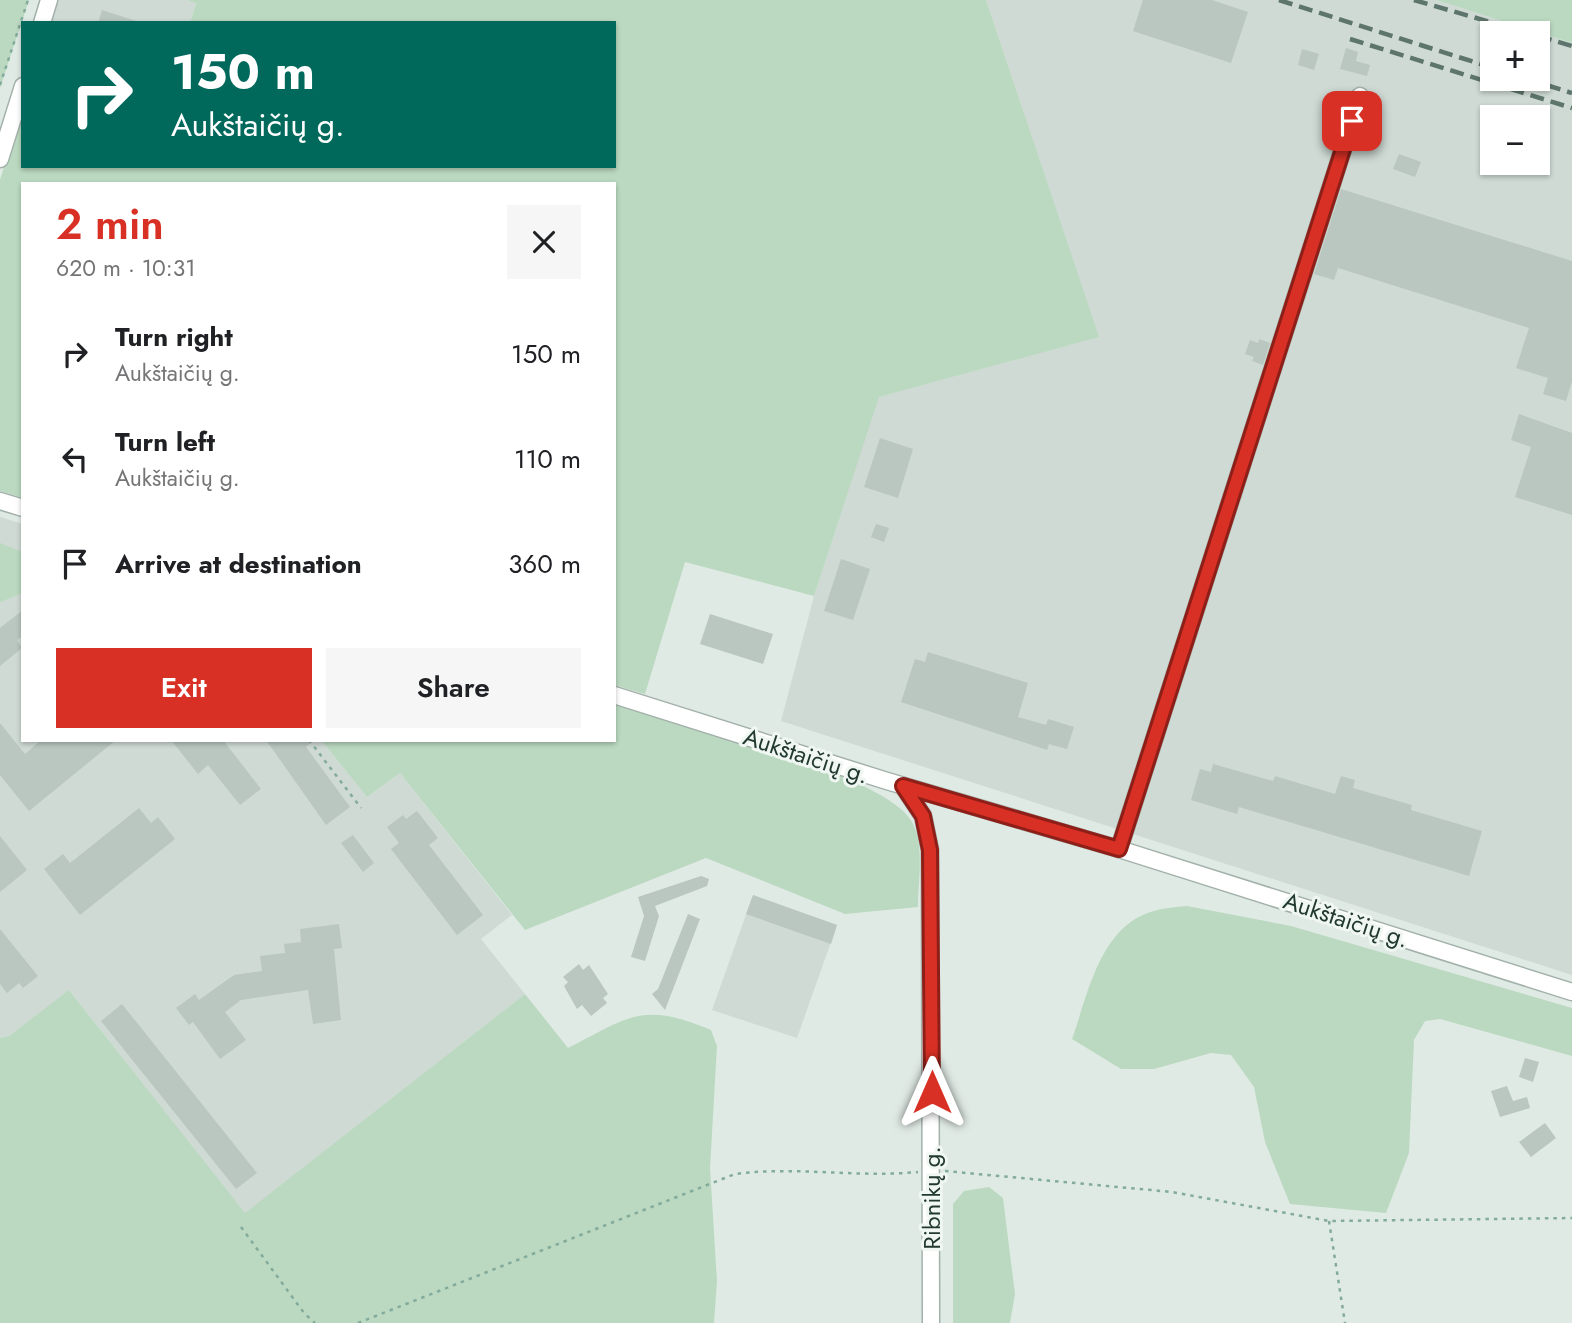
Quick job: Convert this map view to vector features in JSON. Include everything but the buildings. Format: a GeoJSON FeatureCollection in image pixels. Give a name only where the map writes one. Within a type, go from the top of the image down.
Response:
{"type":"FeatureCollection","features":[{"type":"Feature","properties":{"kind":"street"},"geometry":{"type":"LineString","coordinates":[[43,21],[49,0]]}},
{"type":"Feature","properties":{"kind":"street"},"geometry":{"type":"LineString","coordinates":[[0,159],[21,92]]}},
{"type":"Feature","properties":{"kind":"street"},"geometry":{"type":"LineString","coordinates":[[1119,849],[1360,96]]}},
{"type":"Feature","properties":{"kind":"street"},"geometry":{"type":"LineString","coordinates":[[0,501],[21,507]]}},
{"type":"Feature","properties":{"kind":"street","name":"Aukštaičių g."},"geometry":{"type":"LineString","coordinates":[[616,696],[903,786],[1119,849],[1572,992]]}},
{"type":"Feature","properties":{"kind":"street","name":"Ribnikų g."},"geometry":{"type":"LineString","coordinates":[[903,786],[923,816],[930,850],[933,1171],[931,1323]]}},
{"type":"Feature","properties":{"kind":"path"},"geometry":{"type":"LineString","coordinates":[[21,21],[28,0]]}},
{"type":"Feature","properties":{"kind":"path"},"geometry":{"type":"LineString","coordinates":[[0,85],[21,21]]}},
{"type":"Feature","properties":{"kind":"path"},"geometry":{"type":"LineString","coordinates":[[311,742],[361,808]]}},
{"type":"Feature","properties":{"kind":"path"},"geometry":{"type":"LineString","coordinates":[[358,1323],[735,1174],[769,1170],[811,1173],[933,1171],[1172,1192],[1329,1221],[1572,1218]]}},
{"type":"Feature","properties":{"kind":"path"},"geometry":{"type":"LineString","coordinates":[[1329,1221],[1345,1323]]}},
{"type":"Feature","properties":{"kind":"path"},"geometry":{"type":"LineString","coordinates":[[241,1227],[314,1323]]}},
{"type":"Feature","properties":{"kind":"shaded area"},"geometry":{"type":"Polygon","coordinates":[[[54,0],[196,2],[191,21],[48,21],[54,0]]]}},
{"type":"Feature","properties":{"kind":"shaded area"},"geometry":{"type":"Polygon","coordinates":[[[986,0],[1436,0],[1502,21],[1480,21],[1480,91],[1550,91],[1550,36],[1572,43],[1572,975],[781,721],[814,596],[878,397],[1098,337],[986,0]]]}},
{"type":"Feature","properties":{"kind":"shaded area"},"geometry":{"type":"Polygon","coordinates":[[[0,517],[21,523],[21,742],[323,742],[367,797],[400,773],[512,915],[481,939],[525,994],[245,1214],[70,991],[9,1036],[0,1038],[0,517]]]}},
{"type":"Feature","properties":{"kind":"shaded area"},"geometry":{"type":"Polygon","coordinates":[[[753,895],[837,925],[797,1038],[712,1010],[753,895]]]}},
{"type":"Feature","properties":{"kind":"green space"},"geometry":{"type":"Polygon","coordinates":[[[0,0],[29,0],[21,21],[0,88],[0,0]]]}},
{"type":"Feature","properties":{"kind":"green space"},"geometry":{"type":"Polygon","coordinates":[[[187,0],[986,0],[1099,337],[879,397],[814,596],[685,562],[645,694],[616,686],[616,182],[21,182],[21,497],[0,491],[0,180],[21,111],[21,168],[616,168],[616,21],[191,21],[196,3],[187,0]]]}},
{"type":"Feature","properties":{"kind":"green space"},"geometry":{"type":"Polygon","coordinates":[[[1436,0],[1572,0],[1572,43],[1550,36],[1550,21],[1502,21],[1436,0]]]}},
{"type":"Feature","properties":{"kind":"green space"},"geometry":{"type":"Polygon","coordinates":[[[0,543],[21,551],[21,594],[0,602],[0,543]]]}},
{"type":"Feature","properties":{"kind":"green space"},"geometry":{"type":"Polygon","coordinates":[[[616,705],[822,768],[863,786],[894,804],[912,822],[916,831],[920,864],[918,907],[845,914],[706,858],[525,930],[400,773],[367,797],[323,742],[616,742],[616,705]]]}},
{"type":"Feature","properties":{"kind":"green space"},"geometry":{"type":"Polygon","coordinates":[[[1187,906],[1291,926],[1572,1008],[1572,1056],[1440,1019],[1425,1021],[1414,1040],[1409,1153],[1386,1213],[1290,1204],[1265,1142],[1254,1087],[1231,1055],[1211,1053],[1154,1069],[1121,1069],[1072,1039],[1099,964],[1121,931],[1136,919],[1154,911],[1187,906]]]}},
{"type":"Feature","properties":{"kind":"green space"},"geometry":{"type":"Polygon","coordinates":[[[69,990],[245,1213],[525,994],[568,1048],[636,1016],[668,1016],[711,1030],[717,1046],[710,1168],[717,1281],[714,1323],[0,1323],[0,1038],[9,1036],[69,990]]]}},
{"type":"Feature","properties":{"kind":"green space"},"geometry":{"type":"Polygon","coordinates":[[[989,1187],[1003,1198],[1015,1294],[1010,1323],[953,1323],[953,1204],[964,1191],[989,1187]]]}},
{"type":"Feature","properties":{"kind":"railway"},"geometry":{"type":"LineString","coordinates":[[1279,0],[1480,64]]}},
{"type":"Feature","properties":{"kind":"railway"},"geometry":{"type":"LineString","coordinates":[[1414,0],[1487,21]]}},
{"type":"Feature","properties":{"kind":"railway"},"geometry":{"type":"LineString","coordinates":[[1350,39],[1572,108]]}},
{"type":"Feature","properties":{"kind":"railway"},"geometry":{"type":"LineString","coordinates":[[1550,40],[1572,46]]}},
{"type":"Feature","properties":{"kind":"railway"},"geometry":{"type":"LineString","coordinates":[[1550,86],[1572,93]]}},
{"type":"Feature","properties":{"kind":"route"},"geometry":{"type":"LineString","coordinates":[[932,1092],[930,850],[923,816],[903,786],[1119,849],[1282,347],[1352,121]]}}]}
